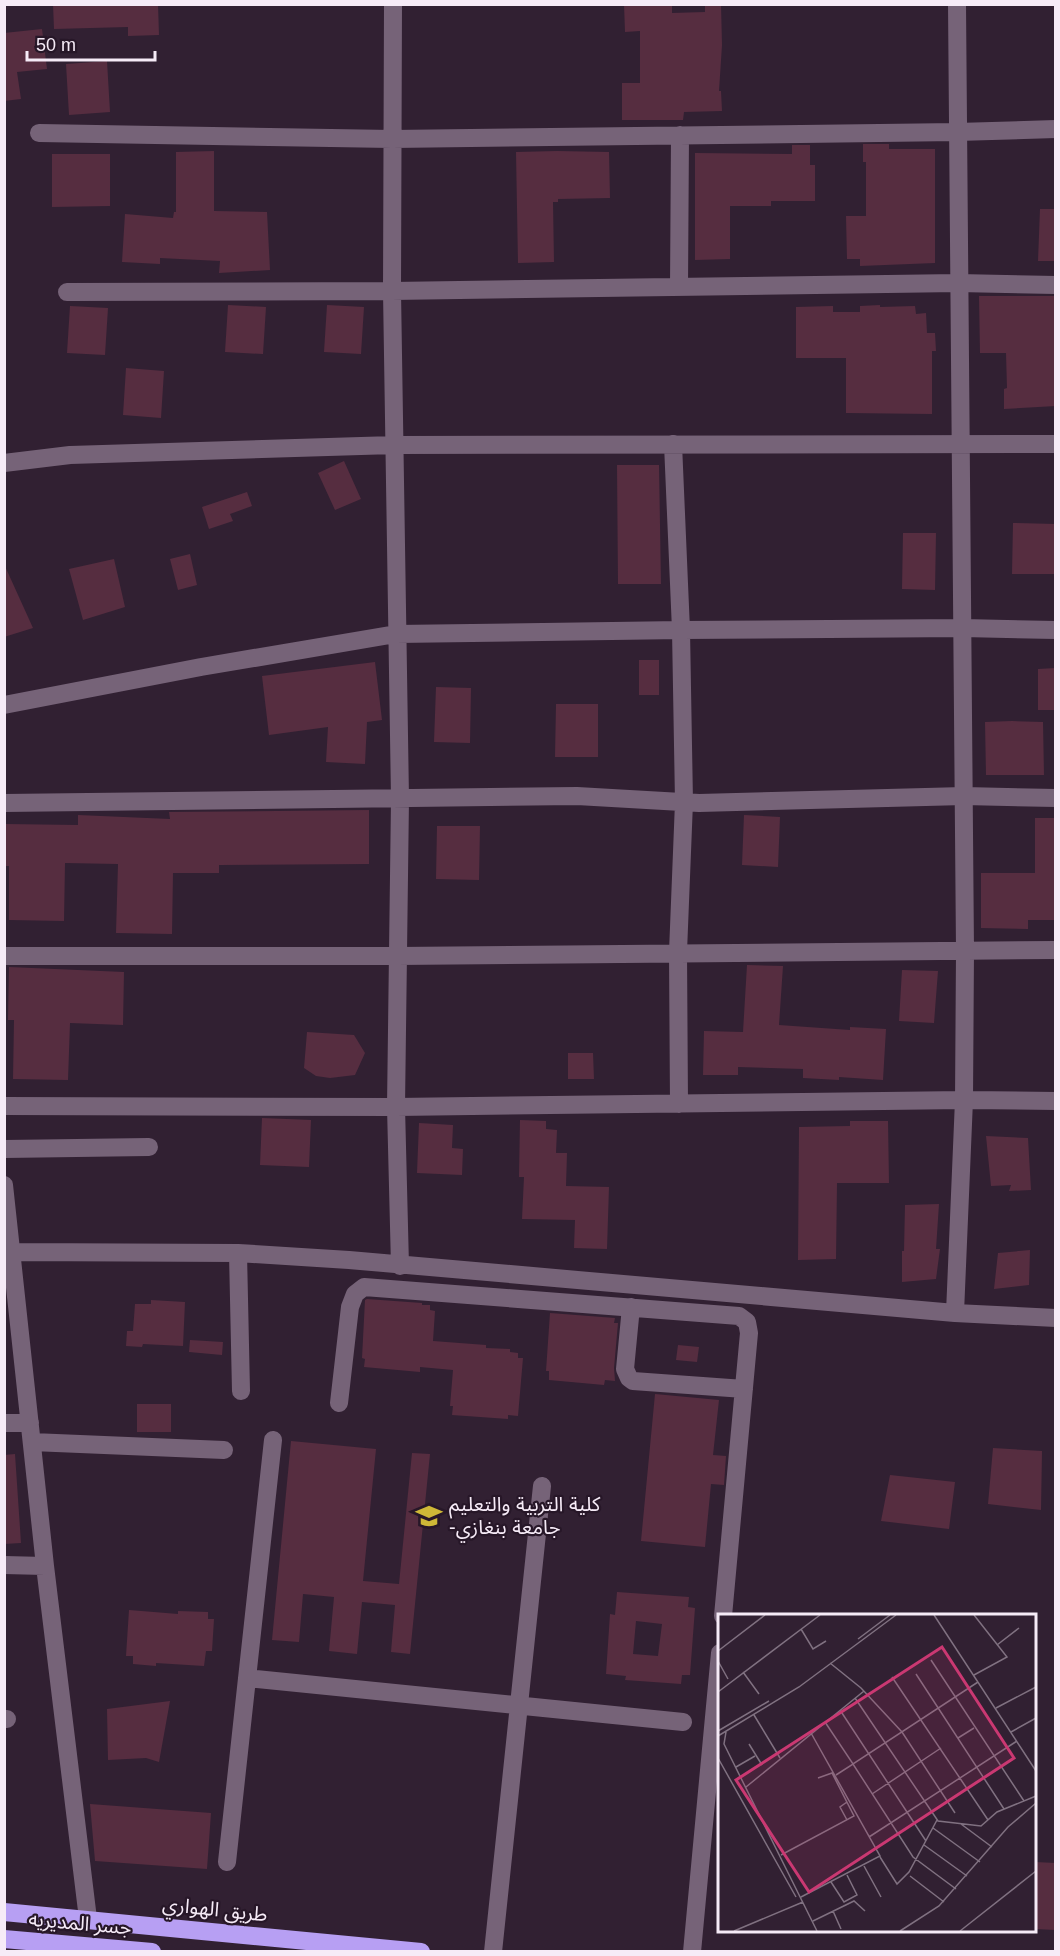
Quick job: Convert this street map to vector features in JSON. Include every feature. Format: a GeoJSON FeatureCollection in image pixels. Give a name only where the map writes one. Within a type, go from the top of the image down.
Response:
{"type":"FeatureCollection","features":[{"type":"Feature","properties":{"kind":"highway","name":"طريق الهواري"},"geometry":{"type":"LineString","coordinates":[[4,1912],[421,1952]]}},
{"type":"Feature","properties":{"kind":"highway","name":"جسر المديريه"},"geometry":{"type":"LineString","coordinates":[[4,1939],[152,1952]]}},
{"type":"Feature","properties":{"kind":"street"},"geometry":{"type":"LineString","coordinates":[[393,4],[392,291],[400,799],[396,1107],[400,1266]]}},
{"type":"Feature","properties":{"kind":"street"},"geometry":{"type":"LineString","coordinates":[[955,1313],[964,1100],[965,951],[957,4]]}},
{"type":"Feature","properties":{"kind":"street"},"geometry":{"type":"LineString","coordinates":[[39,133],[392,139],[1056,129]]}},
{"type":"Feature","properties":{"kind":"street"},"geometry":{"type":"LineString","coordinates":[[680,135],[680,287]]}},
{"type":"Feature","properties":{"kind":"street"},"geometry":{"type":"LineString","coordinates":[[67,292],[392,291],[958,283],[1056,285]]}},
{"type":"Feature","properties":{"kind":"street"},"geometry":{"type":"LineString","coordinates":[[673,444],[681,630],[684,802],[678,952],[679,1104]]}},
{"type":"Feature","properties":{"kind":"street"},"geometry":{"type":"LineString","coordinates":[[4,463],[70,455],[394,445],[1056,444]]}},
{"type":"Feature","properties":{"kind":"street"},"geometry":{"type":"LineString","coordinates":[[4,705],[201,667],[396,634],[963,628],[1056,630]]}},
{"type":"Feature","properties":{"kind":"street"},"geometry":{"type":"LineString","coordinates":[[4,803],[577,796],[731,804],[782,800],[964,796],[1056,798]]}},
{"type":"Feature","properties":{"kind":"street"},"geometry":{"type":"LineString","coordinates":[[4,956],[397,956],[1056,950]]}},
{"type":"Feature","properties":{"kind":"street"},"geometry":{"type":"LineString","coordinates":[[4,1106],[396,1107],[964,1100],[1056,1101]]}},
{"type":"Feature","properties":{"kind":"street"},"geometry":{"type":"LineString","coordinates":[[4,1149],[149,1147]]}},
{"type":"Feature","properties":{"kind":"street"},"geometry":{"type":"LineString","coordinates":[[4,1185],[45,1566],[88,1919]]}},
{"type":"Feature","properties":{"kind":"street"},"geometry":{"type":"LineString","coordinates":[[12,1252],[238,1252],[955,1313],[1056,1318]]}},
{"type":"Feature","properties":{"kind":"street"},"geometry":{"type":"LineString","coordinates":[[238,1252],[241,1391]]}},
{"type":"Feature","properties":{"kind":"street"},"geometry":{"type":"LineString","coordinates":[[339,1403],[350,1307],[355,1294],[364,1287],[734,1315],[743,1318],[749,1327],[749,1333],[723,1614]]}},
{"type":"Feature","properties":{"kind":"street"},"geometry":{"type":"LineString","coordinates":[[631,1307],[625,1369],[633,1381],[744,1389]]}},
{"type":"Feature","properties":{"kind":"street"},"geometry":{"type":"LineString","coordinates":[[4,1423],[30,1424]]}},
{"type":"Feature","properties":{"kind":"street"},"geometry":{"type":"LineString","coordinates":[[227,1862],[273,1440]]}},
{"type":"Feature","properties":{"kind":"street"},"geometry":{"type":"LineString","coordinates":[[32,1442],[224,1450]]}},
{"type":"Feature","properties":{"kind":"street"},"geometry":{"type":"LineString","coordinates":[[494,1952],[542,1486]]}},
{"type":"Feature","properties":{"kind":"street"},"geometry":{"type":"LineString","coordinates":[[4,1565],[45,1566]]}},
{"type":"Feature","properties":{"kind":"street"},"geometry":{"type":"LineString","coordinates":[[692,1952],[718,1674]]}},
{"type":"Feature","properties":{"kind":"street"},"geometry":{"type":"LineString","coordinates":[[247,1678],[683,1722]]}},
{"type":"Feature","properties":{"kind":"building"},"geometry":{"type":"Polygon","coordinates":[[[53,4],[158,4],[159,35],[128,36],[128,27],[54,29],[53,4]]]}},
{"type":"Feature","properties":{"kind":"building"},"geometry":{"type":"Polygon","coordinates":[[[624,4],[672,4],[672,13],[705,12],[705,4],[721,4],[722,45],[719,91],[721,91],[722,111],[684,112],[683,120],[622,120],[622,83],[640,83],[640,31],[625,32],[624,4]]]}},
{"type":"Feature","properties":{"kind":"building"},"geometry":{"type":"Polygon","coordinates":[[[42,29],[47,69],[17,72],[21,99],[4,101],[4,33],[42,29]]]}},
{"type":"Feature","properties":{"kind":"building"},"geometry":{"type":"Polygon","coordinates":[[[107,61],[110,112],[69,115],[66,64],[107,61]]]}},
{"type":"Feature","properties":{"kind":"building"},"geometry":{"type":"Polygon","coordinates":[[[863,144],[889,144],[889,149],[935,149],[935,263],[860,266],[860,259],[847,259],[846,216],[866,216],[866,162],[863,162],[863,144]]]}},
{"type":"Feature","properties":{"kind":"building"},"geometry":{"type":"Polygon","coordinates":[[[792,145],[810,145],[810,165],[815,165],[815,201],[771,201],[771,206],[730,206],[730,259],[695,260],[695,153],[792,154],[792,145]]]}},
{"type":"Feature","properties":{"kind":"building"},"geometry":{"type":"Polygon","coordinates":[[[214,151],[214,211],[267,212],[270,270],[219,273],[220,261],[160,258],[160,264],[122,262],[125,214],[173,218],[176,212],[176,152],[214,151]]]}},
{"type":"Feature","properties":{"kind":"building"},"geometry":{"type":"Polygon","coordinates":[[[516,152],[609,152],[610,198],[558,199],[558,202],[553,202],[554,262],[518,263],[516,152]]]}},
{"type":"Feature","properties":{"kind":"building"},"geometry":{"type":"Polygon","coordinates":[[[52,154],[110,154],[110,206],[52,207],[52,154]]]}},
{"type":"Feature","properties":{"kind":"building"},"geometry":{"type":"Polygon","coordinates":[[[1040,209],[1056,209],[1056,261],[1038,261],[1040,209]]]}},
{"type":"Feature","properties":{"kind":"building"},"geometry":{"type":"Polygon","coordinates":[[[979,296],[1056,296],[1056,406],[1004,409],[1004,389],[1007,388],[1006,353],[980,353],[979,296]]]}},
{"type":"Feature","properties":{"kind":"building"},"geometry":{"type":"Polygon","coordinates":[[[228,305],[266,307],[263,354],[225,352],[228,305]]]}},
{"type":"Feature","properties":{"kind":"building"},"geometry":{"type":"Polygon","coordinates":[[[327,305],[364,307],[361,354],[324,352],[327,305]]]}},
{"type":"Feature","properties":{"kind":"building"},"geometry":{"type":"Polygon","coordinates":[[[880,305],[880,307],[915,306],[916,314],[926,313],[927,333],[935,333],[936,351],[932,351],[932,414],[846,413],[846,358],[796,358],[796,307],[833,306],[833,312],[860,312],[860,306],[880,305]]]}},
{"type":"Feature","properties":{"kind":"building"},"geometry":{"type":"Polygon","coordinates":[[[70,306],[108,308],[105,355],[67,353],[70,306]]]}},
{"type":"Feature","properties":{"kind":"building"},"geometry":{"type":"Polygon","coordinates":[[[126,368],[164,371],[161,418],[123,415],[126,368]]]}},
{"type":"Feature","properties":{"kind":"building"},"geometry":{"type":"Polygon","coordinates":[[[344,461],[361,499],[335,510],[318,473],[344,461]]]}},
{"type":"Feature","properties":{"kind":"building"},"geometry":{"type":"Polygon","coordinates":[[[617,465],[659,465],[661,584],[618,584],[617,465]]]}},
{"type":"Feature","properties":{"kind":"building"},"geometry":{"type":"Polygon","coordinates":[[[247,492],[252,506],[230,514],[233,521],[209,529],[202,507],[247,492]]]}},
{"type":"Feature","properties":{"kind":"building"},"geometry":{"type":"Polygon","coordinates":[[[1013,523],[1056,524],[1056,574],[1012,574],[1013,523]]]}},
{"type":"Feature","properties":{"kind":"building"},"geometry":{"type":"Polygon","coordinates":[[[903,533],[936,533],[935,590],[902,589],[903,533]]]}},
{"type":"Feature","properties":{"kind":"building"},"geometry":{"type":"Polygon","coordinates":[[[190,554],[197,585],[178,590],[170,559],[190,554]]]}},
{"type":"Feature","properties":{"kind":"building"},"geometry":{"type":"Polygon","coordinates":[[[114,559],[125,607],[83,620],[69,569],[114,559]]]}},
{"type":"Feature","properties":{"kind":"building"},"geometry":{"type":"Polygon","coordinates":[[[4,564],[33,628],[4,637],[4,564]]]}},
{"type":"Feature","properties":{"kind":"building"},"geometry":{"type":"Polygon","coordinates":[[[639,660],[659,660],[659,695],[639,695],[639,660]]]}},
{"type":"Feature","properties":{"kind":"building"},"geometry":{"type":"Polygon","coordinates":[[[375,662],[382,720],[367,722],[365,764],[326,762],[328,727],[269,735],[262,676],[375,662]]]}},
{"type":"Feature","properties":{"kind":"building"},"geometry":{"type":"Polygon","coordinates":[[[1056,668],[1056,710],[1038,710],[1038,669],[1056,668]]]}},
{"type":"Feature","properties":{"kind":"building"},"geometry":{"type":"Polygon","coordinates":[[[436,687],[471,688],[470,743],[434,742],[436,687]]]}},
{"type":"Feature","properties":{"kind":"building"},"geometry":{"type":"Polygon","coordinates":[[[556,704],[598,704],[598,757],[555,757],[556,704]]]}},
{"type":"Feature","properties":{"kind":"building"},"geometry":{"type":"Polygon","coordinates":[[[985,722],[1043,722],[1044,775],[986,775],[985,722]]]}},
{"type":"Feature","properties":{"kind":"building"},"geometry":{"type":"Polygon","coordinates":[[[369,810],[369,864],[219,865],[219,873],[173,873],[172,934],[116,933],[118,864],[65,863],[64,921],[9,920],[9,866],[4,866],[5,824],[78,825],[78,815],[170,819],[169,812],[369,810]]]}},
{"type":"Feature","properties":{"kind":"building"},"geometry":{"type":"Polygon","coordinates":[[[744,815],[780,817],[778,867],[742,865],[744,815]]]}},
{"type":"Feature","properties":{"kind":"building"},"geometry":{"type":"Polygon","coordinates":[[[1035,818],[1056,818],[1056,920],[1028,920],[1028,929],[981,928],[981,873],[1035,873],[1035,818]]]}},
{"type":"Feature","properties":{"kind":"building"},"geometry":{"type":"Polygon","coordinates":[[[437,826],[480,826],[479,880],[436,879],[437,826]]]}},
{"type":"Feature","properties":{"kind":"building"},"geometry":{"type":"Polygon","coordinates":[[[747,965],[783,966],[779,1025],[850,1030],[850,1027],[886,1029],[883,1080],[839,1077],[839,1080],[803,1078],[803,1069],[738,1067],[738,1075],[703,1075],[704,1031],[743,1032],[747,965]]]}},
{"type":"Feature","properties":{"kind":"building"},"geometry":{"type":"Polygon","coordinates":[[[9,967],[124,972],[123,1025],[70,1023],[68,1080],[13,1079],[14,1020],[8,1020],[9,967]]]}},
{"type":"Feature","properties":{"kind":"building"},"geometry":{"type":"Polygon","coordinates":[[[902,970],[938,971],[934,1023],[899,1021],[902,970]]]}},
{"type":"Feature","properties":{"kind":"building"},"geometry":{"type":"Polygon","coordinates":[[[307,1032],[354,1035],[365,1053],[355,1075],[330,1078],[316,1076],[304,1068],[307,1032]]]}},
{"type":"Feature","properties":{"kind":"building"},"geometry":{"type":"Polygon","coordinates":[[[568,1053],[593,1053],[594,1079],[568,1079],[568,1053]]]}},
{"type":"Feature","properties":{"kind":"building"},"geometry":{"type":"Polygon","coordinates":[[[262,1118],[311,1120],[309,1167],[260,1165],[262,1118]]]}},
{"type":"Feature","properties":{"kind":"building"},"geometry":{"type":"Polygon","coordinates":[[[520,1120],[546,1121],[546,1129],[557,1130],[556,1153],[567,1153],[566,1186],[609,1187],[607,1249],[574,1248],[575,1220],[522,1219],[524,1177],[519,1177],[520,1120]]]}},
{"type":"Feature","properties":{"kind":"building"},"geometry":{"type":"Polygon","coordinates":[[[850,1121],[888,1121],[889,1183],[837,1183],[836,1259],[798,1260],[799,1127],[850,1126],[850,1121]]]}},
{"type":"Feature","properties":{"kind":"building"},"geometry":{"type":"Polygon","coordinates":[[[419,1123],[453,1125],[452,1148],[463,1149],[462,1175],[417,1173],[419,1123]]]}},
{"type":"Feature","properties":{"kind":"building"},"geometry":{"type":"Polygon","coordinates":[[[986,1136],[1028,1138],[1031,1190],[1009,1191],[1011,1185],[991,1186],[986,1136]]]}},
{"type":"Feature","properties":{"kind":"building"},"geometry":{"type":"Polygon","coordinates":[[[939,1204],[936,1249],[940,1249],[936,1279],[902,1282],[905,1205],[939,1204]]]}},
{"type":"Feature","properties":{"kind":"building"},"geometry":{"type":"Polygon","coordinates":[[[1030,1250],[1029,1285],[994,1289],[998,1253],[1030,1250]]]}},
{"type":"Feature","properties":{"kind":"building"},"geometry":{"type":"Polygon","coordinates":[[[151,1300],[185,1302],[183,1346],[143,1344],[142,1347],[126,1346],[127,1331],[133,1331],[135,1304],[151,1304],[151,1300]]]}},
{"type":"Feature","properties":{"kind":"building"},"geometry":{"type":"Polygon","coordinates":[[[365,1300],[430,1305],[430,1310],[435,1311],[433,1341],[486,1345],[486,1348],[510,1349],[510,1352],[518,1353],[518,1358],[523,1358],[518,1416],[508,1415],[508,1419],[452,1415],[453,1406],[450,1406],[453,1370],[420,1367],[420,1372],[364,1367],[365,1359],[362,1358],[365,1300]]]}},
{"type":"Feature","properties":{"kind":"building"},"geometry":{"type":"Polygon","coordinates":[[[550,1313],[615,1318],[614,1323],[618,1323],[615,1381],[605,1380],[604,1385],[549,1380],[549,1371],[546,1371],[550,1313]]]}},
{"type":"Feature","properties":{"kind":"building"},"geometry":{"type":"Polygon","coordinates":[[[190,1340],[223,1342],[222,1355],[189,1352],[190,1340]]]}},
{"type":"Feature","properties":{"kind":"building"},"geometry":{"type":"Polygon","coordinates":[[[678,1345],[699,1347],[697,1362],[676,1360],[678,1345]]]}},
{"type":"Feature","properties":{"kind":"building"},"geometry":{"type":"Polygon","coordinates":[[[655,1394],[719,1400],[713,1455],[726,1456],[724,1485],[711,1484],[705,1547],[641,1541],[655,1394]]]}},
{"type":"Feature","properties":{"kind":"building"},"geometry":{"type":"Polygon","coordinates":[[[137,1404],[171,1404],[171,1432],[137,1432],[137,1404]]]}},
{"type":"Feature","properties":{"kind":"building"},"geometry":{"type":"Polygon","coordinates":[[[291,1441],[376,1449],[363,1581],[399,1584],[412,1453],[430,1454],[410,1654],[391,1652],[395,1605],[362,1602],[357,1654],[329,1651],[334,1597],[303,1594],[299,1642],[272,1640],[291,1441]]]}},
{"type":"Feature","properties":{"kind":"building"},"geometry":{"type":"Polygon","coordinates":[[[993,1448],[1042,1451],[1041,1510],[988,1504],[993,1448]]]}},
{"type":"Feature","properties":{"kind":"building"},"geometry":{"type":"Polygon","coordinates":[[[15,1454],[21,1543],[4,1544],[4,1455],[15,1454]]]}},
{"type":"Feature","properties":{"kind":"building"},"geometry":{"type":"Polygon","coordinates":[[[890,1475],[955,1482],[949,1529],[881,1521],[890,1475]]]}},
{"type":"Feature","properties":{"kind":"building"},"geometry":{"type":"Polygon","coordinates":[[[617,1592],[689,1597],[688,1607],[695,1608],[690,1675],[682,1675],[681,1684],[625,1680],[626,1676],[606,1674],[610,1614],[615,1615],[617,1592]],[[636,1621],[633,1654],[658,1656],[662,1624],[636,1621]]]}},
{"type":"Feature","properties":{"kind":"building"},"geometry":{"type":"Polygon","coordinates":[[[129,1610],[178,1614],[178,1611],[208,1612],[208,1619],[214,1619],[212,1651],[206,1651],[204,1666],[133,1664],[133,1656],[126,1656],[129,1610]]]}},
{"type":"Feature","properties":{"kind":"building"},"geometry":{"type":"Polygon","coordinates":[[[170,1701],[159,1762],[146,1758],[108,1760],[107,1709],[170,1701]]]}},
{"type":"Feature","properties":{"kind":"building"},"geometry":{"type":"Polygon","coordinates":[[[90,1804],[211,1813],[207,1869],[95,1861],[90,1804]]]}},
{"type":"Feature","properties":{"kind":"building"},"geometry":{"type":"Polygon","coordinates":[[[1036,1862],[1056,1863],[1056,1930],[1036,1929],[1036,1862]]]}},
{"type":"Feature","properties":{"kind":"place","name":"كلية التربية والتعليم -جامعة بنغازي"},"geometry":{"type":"Point","coordinates":[429,1516]}}]}
